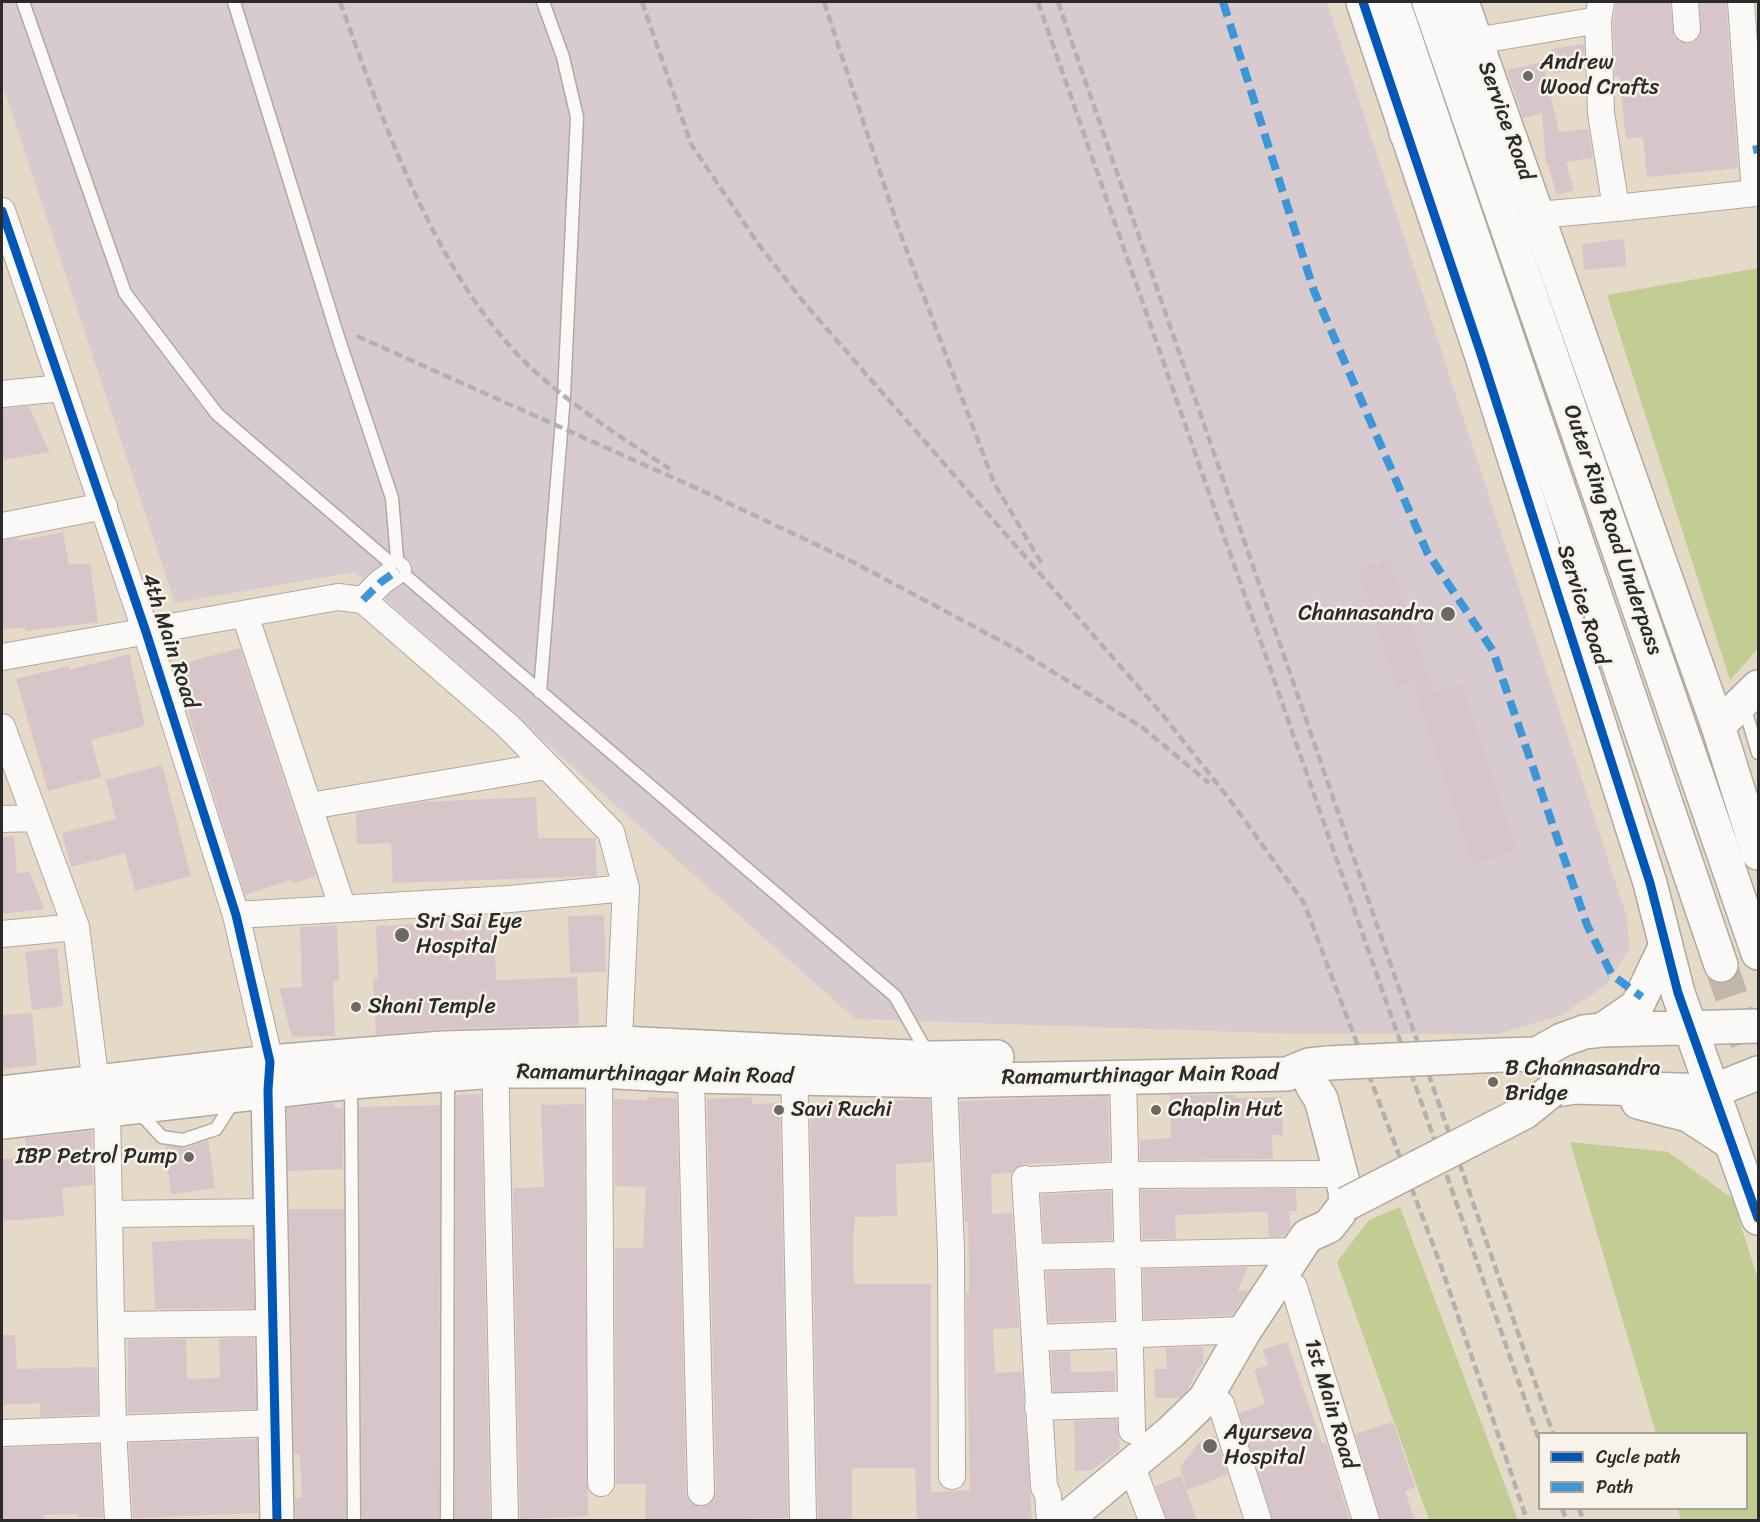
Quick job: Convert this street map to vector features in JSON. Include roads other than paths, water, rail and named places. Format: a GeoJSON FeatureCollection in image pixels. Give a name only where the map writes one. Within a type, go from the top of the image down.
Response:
{"type":"FeatureCollection","features":[{"type":"Feature","properties":{"kind":"main road"},"geometry":{"type":"LineString","coordinates":[[1363,2],[1420,127]]}},
{"type":"Feature","properties":{"kind":"main road"},"geometry":{"type":"LineString","coordinates":[[1393,2],[1420,127]]}},
{"type":"Feature","properties":{"kind":"main road","name":"Outer Ring Road Underpass"},"geometry":{"type":"LineString","coordinates":[[1429,2],[1758,952]]}},
{"type":"Feature","properties":{"kind":"main road","name":"Service Road"},"geometry":{"type":"LineString","coordinates":[[1462,2],[1718,726],[1758,853]]}},
{"type":"Feature","properties":{"kind":"main road","name":"Service Road"},"geometry":{"type":"LineString","coordinates":[[1420,127],[1481,354],[1650,883],[1691,1029],[1758,1218]]}},
{"type":"Feature","properties":{"kind":"main road","name":"Outer Ring Road Underpass"},"geometry":{"type":"LineString","coordinates":[[1420,127],[1721,965]]}},
{"type":"Feature","properties":{"kind":"main road"},"geometry":{"type":"LineString","coordinates":[[1718,726],[1751,696]]}},
{"type":"Feature","properties":{"kind":"main road"},"geometry":{"type":"LineString","coordinates":[[1602,1030],[1637,1006],[1666,945]]}},
{"type":"Feature","properties":{"kind":"main road","name":"Ramamurthinagar Main Road"},"geometry":{"type":"LineString","coordinates":[[2,1094],[112,1100],[258,1082],[349,1054],[937,1069],[1123,1078],[1287,1074],[1537,1054],[1562,1040],[1584,1032],[1602,1030],[1758,1026]]}},
{"type":"Feature","properties":{"kind":"main road","name":"Ramamurthinagar Main Road"},"geometry":{"type":"LineString","coordinates":[[937,1069],[1289,1056],[1316,1071]]}},
{"type":"Feature","properties":{"kind":"main road","name":"Ramamurthinagar Main Road"},"geometry":{"type":"LineString","coordinates":[[2,1122],[112,1100],[258,1082],[351,1082],[448,1074],[495,1059]]}},
{"type":"Feature","properties":{"kind":"main road","name":"Ramamurthinagar Main Road"},"geometry":{"type":"LineString","coordinates":[[612,1062],[692,1076],[794,1065]]}},
{"type":"Feature","properties":{"kind":"main road"},"geometry":{"type":"LineString","coordinates":[[1316,1071],[1310,1101],[1338,1214]]}},
{"type":"Feature","properties":{"kind":"main road"},"geometry":{"type":"LineString","coordinates":[[1085,1521],[1184,1440],[1221,1404],[1294,1287],[1329,1236],[1338,1214],[1316,1071]]}},
{"type":"Feature","properties":{"kind":"main road"},"geometry":{"type":"LineString","coordinates":[[1065,1521],[1171,1432],[1205,1399],[1245,1330],[1307,1236],[1338,1214],[1563,1089],[1713,1091],[1758,1073]]}},
{"type":"Feature","properties":{"kind":"main road"},"geometry":{"type":"LineString","coordinates":[[258,1082],[270,1212],[277,1521]]}},
{"type":"Feature","properties":{"kind":"main road"},"geometry":{"type":"LineString","coordinates":[[1563,1089],[1688,1115],[1731,1143]]}},
{"type":"Feature","properties":{"kind":"street"},"geometry":{"type":"LineString","coordinates":[[1685,2],[1687,30]]}},
{"type":"Feature","properties":{"kind":"street"},"geometry":{"type":"LineString","coordinates":[[1538,215],[1755,193],[1753,82],[1741,2]]}},
{"type":"Feature","properties":{"kind":"street"},"geometry":{"type":"LineString","coordinates":[[1476,41],[1600,11],[1601,113],[1616,208]]}},
{"type":"Feature","properties":{"kind":"street","name":"4th Main Road"},"geometry":{"type":"LineString","coordinates":[[2,211],[11,270],[62,388],[104,506],[236,915],[258,1082]]}},
{"type":"Feature","properties":{"kind":"street"},"geometry":{"type":"LineString","coordinates":[[2,394],[62,388]]}},
{"type":"Feature","properties":{"kind":"street"},"geometry":{"type":"LineString","coordinates":[[2,526],[104,506]]}},
{"type":"Feature","properties":{"kind":"street"},"geometry":{"type":"LineString","coordinates":[[363,600],[381,582],[398,570]]}},
{"type":"Feature","properties":{"kind":"street"},"geometry":{"type":"LineString","coordinates":[[2,657],[338,597],[363,600],[509,727],[611,832],[627,888],[612,1062],[601,1483]]}},
{"type":"Feature","properties":{"kind":"street"},"geometry":{"type":"LineString","coordinates":[[245,615],[343,909]]}},
{"type":"Feature","properties":{"kind":"street"},"geometry":{"type":"LineString","coordinates":[[2,727],[76,927],[112,1100],[110,1214],[113,1429],[118,1521]]}},
{"type":"Feature","properties":{"kind":"street"},"geometry":{"type":"LineString","coordinates":[[310,806],[546,765]]}},
{"type":"Feature","properties":{"kind":"street"},"geometry":{"type":"LineString","coordinates":[[2,819],[35,818]]}},
{"type":"Feature","properties":{"kind":"street"},"geometry":{"type":"LineString","coordinates":[[236,915],[510,900],[627,888]]}},
{"type":"Feature","properties":{"kind":"street"},"geometry":{"type":"LineString","coordinates":[[2,934],[76,927]]}},
{"type":"Feature","properties":{"kind":"street"},"geometry":{"type":"LineString","coordinates":[[495,1059],[505,1521]]}},
{"type":"Feature","properties":{"kind":"street"},"geometry":{"type":"LineString","coordinates":[[794,1065],[803,1521]]}},
{"type":"Feature","properties":{"kind":"street"},"geometry":{"type":"LineString","coordinates":[[937,1069],[951,1250],[952,1476]]}},
{"type":"Feature","properties":{"kind":"street"},"geometry":{"type":"LineString","coordinates":[[692,1076],[701,1492]]}},
{"type":"Feature","properties":{"kind":"street"},"geometry":{"type":"LineString","coordinates":[[1123,1078],[1132,1430]]}},
{"type":"Feature","properties":{"kind":"street"},"geometry":{"type":"LineString","coordinates":[[1050,1521],[1048,1495],[1044,1486],[1038,1407],[1028,1179],[1126,1175],[1329,1174]]}},
{"type":"Feature","properties":{"kind":"street"},"geometry":{"type":"LineString","coordinates":[[110,1214],[270,1212]]}},
{"type":"Feature","properties":{"kind":"street"},"geometry":{"type":"LineString","coordinates":[[1030,1257],[1298,1251]]}},
{"type":"Feature","properties":{"kind":"street","name":"1st Main Road"},"geometry":{"type":"LineString","coordinates":[[1294,1287],[1366,1521]]}},
{"type":"Feature","properties":{"kind":"street"},"geometry":{"type":"LineString","coordinates":[[112,1326],[273,1323]]}},
{"type":"Feature","properties":{"kind":"street"},"geometry":{"type":"LineString","coordinates":[[1035,1338],[1245,1330]]}},
{"type":"Feature","properties":{"kind":"street"},"geometry":{"type":"LineString","coordinates":[[1038,1407],[1131,1404]]}},
{"type":"Feature","properties":{"kind":"street"},"geometry":{"type":"LineString","coordinates":[[1221,1404],[1258,1521]]}},
{"type":"Feature","properties":{"kind":"street"},"geometry":{"type":"LineString","coordinates":[[2,1433],[275,1423]]}},
{"type":"Feature","properties":{"kind":"street"},"geometry":{"type":"LineString","coordinates":[[1136,1478],[1152,1521]]}},
{"type":"Feature","properties":{"kind":"lane"},"geometry":{"type":"LineString","coordinates":[[23,2],[125,292],[217,414],[895,996],[937,1069]]}},
{"type":"Feature","properties":{"kind":"lane"},"geometry":{"type":"LineString","coordinates":[[234,2],[339,340],[392,498],[398,570]]}},
{"type":"Feature","properties":{"kind":"lane"},"geometry":{"type":"LineString","coordinates":[[540,692],[564,395],[577,117],[563,57],[543,2]]}},
{"type":"Feature","properties":{"kind":"lane"},"geometry":{"type":"LineString","coordinates":[[1751,696],[1758,753]]}},
{"type":"Feature","properties":{"kind":"lane"},"geometry":{"type":"LineString","coordinates":[[447,1521],[448,1074]]}},
{"type":"Feature","properties":{"kind":"lane"},"geometry":{"type":"LineString","coordinates":[[351,1082],[354,1521]]}},
{"type":"Feature","properties":{"kind":"tunnel"},"geometry":{"type":"LineString","coordinates":[[1721,965],[1758,1076]]}},
{"type":"Feature","properties":{"kind":"railway"},"geometry":{"type":"LineString","coordinates":[[340,2],[396,151],[444,252],[473,298],[504,340],[540,376],[587,413],[670,469]]}},
{"type":"Feature","properties":{"kind":"railway"},"geometry":{"type":"LineString","coordinates":[[642,2],[691,144],[759,245],[806,305],[1162,714],[1230,800],[1304,903],[1441,1266],[1527,1520]]}},
{"type":"Feature","properties":{"kind":"railway"},"geometry":{"type":"LineString","coordinates":[[824,2],[899,230],[994,483],[1042,564]]}},
{"type":"Feature","properties":{"kind":"railway"},"geometry":{"type":"LineString","coordinates":[[1038,2],[1538,1437]]}},
{"type":"Feature","properties":{"kind":"railway"},"geometry":{"type":"LineString","coordinates":[[1058,2],[1552,1432]]}},
{"type":"Feature","properties":{"kind":"railway"},"geometry":{"type":"LineString","coordinates":[[357,336],[705,492],[853,562],[1018,650],[1143,728],[1209,783]]}},
{"type":"Feature","properties":{"kind":"railway"},"geometry":{"type":"LineString","coordinates":[[1563,1510],[1566,1520]]}},
{"type":"Feature","properties":{"kind":"railway"},"geometry":{"type":"LineString","coordinates":[[1580,1510],[1583,1520]]}},
{"type":"Feature","properties":{"kind":"place","name":"Andrew Wood Crafts"},"geometry":{"type":"Point","coordinates":[1528,76]}},
{"type":"Feature","properties":{"kind":"place","name":"Channasandra"},"geometry":{"type":"Point","coordinates":[1448,614]}},
{"type":"Feature","properties":{"kind":"place","name":"Sri Sai Eye Hospital"},"geometry":{"type":"Point","coordinates":[402,935]}},
{"type":"Feature","properties":{"kind":"place","name":"Shani Temple"},"geometry":{"type":"Point","coordinates":[356,1007]}},
{"type":"Feature","properties":{"kind":"place","name":"B Channasandra Bridge"},"geometry":{"type":"Point","coordinates":[1493,1082]}},
{"type":"Feature","properties":{"kind":"place","name":"Savi Ruchi"},"geometry":{"type":"Point","coordinates":[779,1110]}},
{"type":"Feature","properties":{"kind":"place","name":"Chaplin Hut"},"geometry":{"type":"Point","coordinates":[1156,1110]}},
{"type":"Feature","properties":{"kind":"place","name":"IBP Petrol Pump"},"geometry":{"type":"Point","coordinates":[189,1157]}},
{"type":"Feature","properties":{"kind":"place","name":"Ayurseva Hospital"},"geometry":{"type":"Point","coordinates":[1210,1446]}}]}
